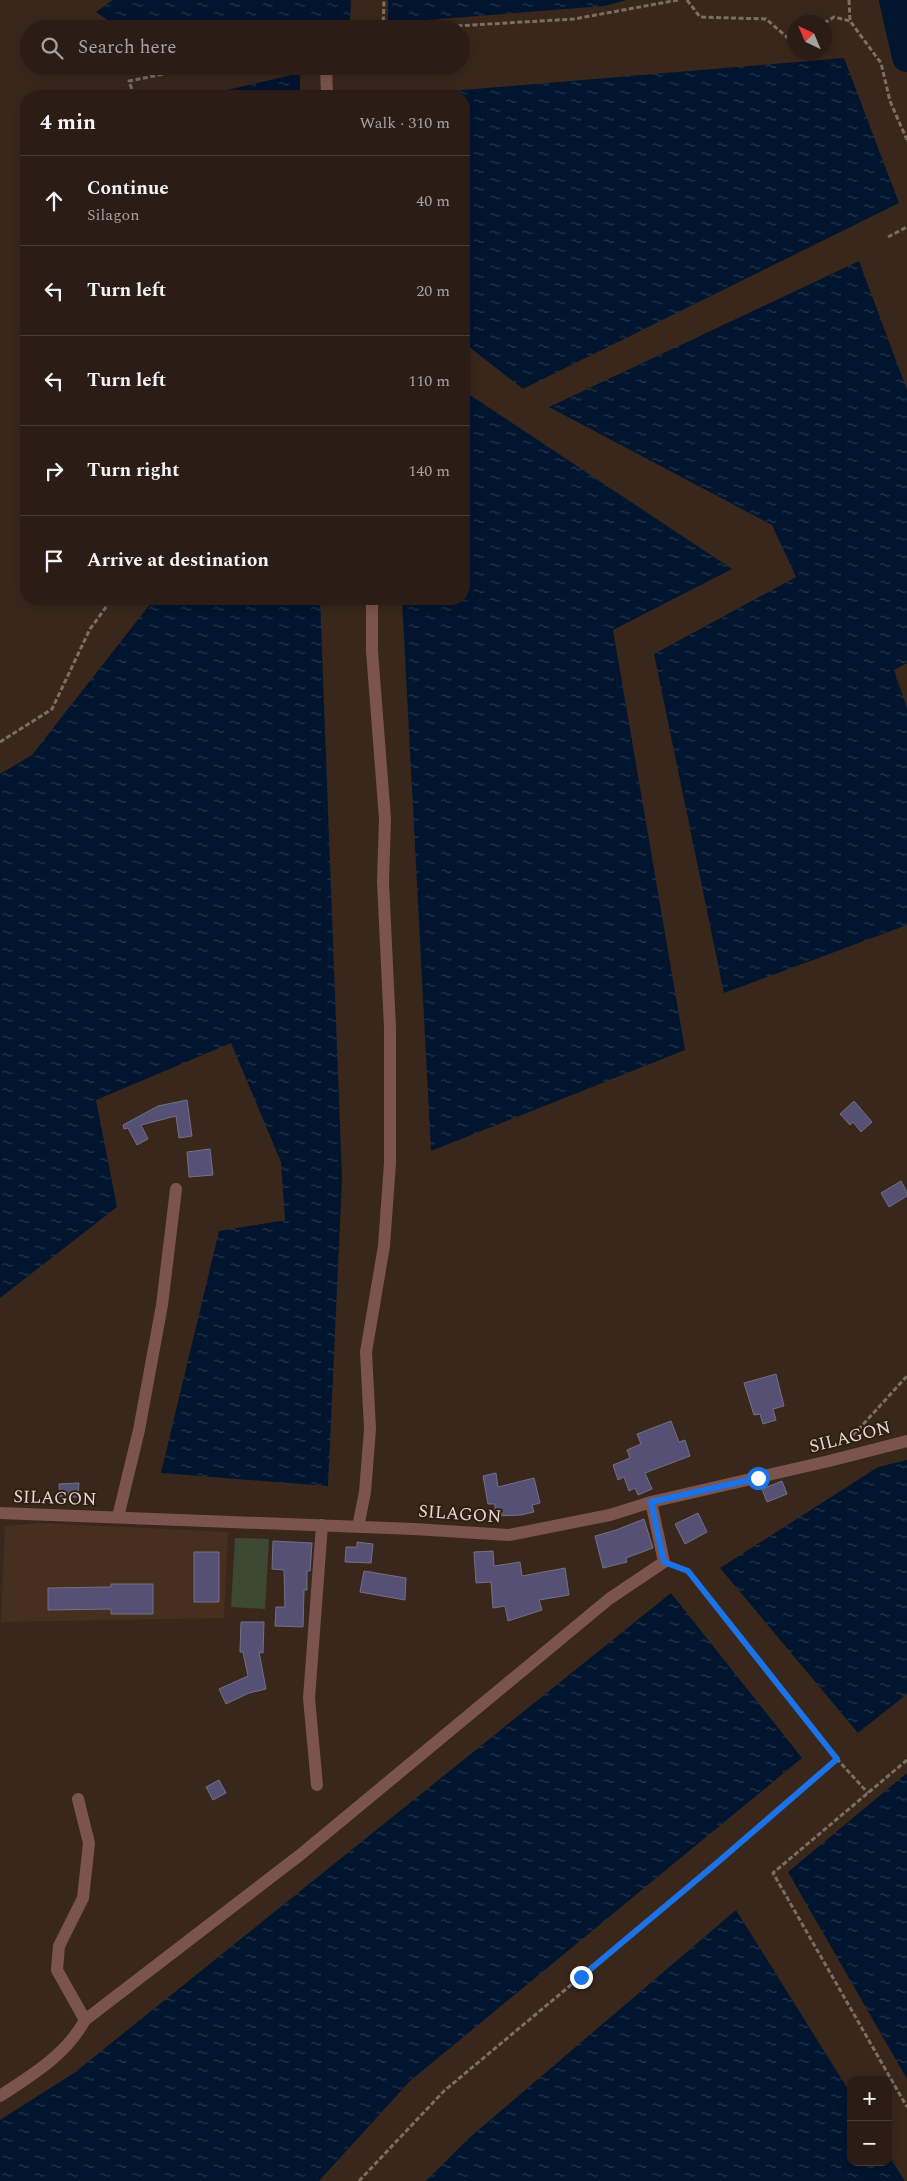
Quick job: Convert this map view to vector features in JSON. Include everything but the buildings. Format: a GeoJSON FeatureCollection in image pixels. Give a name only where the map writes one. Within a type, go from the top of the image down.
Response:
{"type":"FeatureCollection","features":[{"type":"Feature","properties":{"kind":"street"},"geometry":{"type":"LineString","coordinates":[[326,75],[327,90]]}},
{"type":"Feature","properties":{"kind":"street"},"geometry":{"type":"LineString","coordinates":[[358,1527],[365,1492],[370,1429],[366,1352],[384,1246],[390,1163],[390,1028],[382,882],[385,819],[372,652],[372,605]]}},
{"type":"Feature","properties":{"kind":"street"},"geometry":{"type":"LineString","coordinates":[[118,1518],[139,1430],[162,1305],[176,1188]]}},
{"type":"Feature","properties":{"kind":"street","name":"SILAGON"},"geometry":{"type":"LineString","coordinates":[[0,1513],[322,1525],[509,1535],[610,1515],[651,1502],[907,1441]]}},
{"type":"Feature","properties":{"kind":"street"},"geometry":{"type":"LineString","coordinates":[[0,2096],[46,2066],[77,2035],[85,2020],[300,1855],[609,1599],[664,1562],[651,1502]]}},
{"type":"Feature","properties":{"kind":"street"},"geometry":{"type":"LineString","coordinates":[[317,1786],[309,1698],[322,1525]]}},
{"type":"Feature","properties":{"kind":"street"},"geometry":{"type":"LineString","coordinates":[[78,1799],[88,1843],[83,1898],[58,1946],[57,1970],[85,2020]]}},
{"type":"Feature","properties":{"kind":"path"},"geometry":{"type":"LineString","coordinates":[[383,20],[384,0]]}},
{"type":"Feature","properties":{"kind":"path"},"geometry":{"type":"LineString","coordinates":[[470,25],[574,19],[678,0]]}},
{"type":"Feature","properties":{"kind":"path"},"geometry":{"type":"LineString","coordinates":[[687,0],[700,17],[766,19],[787,37]]}},
{"type":"Feature","properties":{"kind":"path"},"geometry":{"type":"LineString","coordinates":[[849,0],[850,22],[881,63],[890,101],[907,140]]}},
{"type":"Feature","properties":{"kind":"path"},"geometry":{"type":"LineString","coordinates":[[832,18],[834,17],[850,22]]}},
{"type":"Feature","properties":{"kind":"path"},"geometry":{"type":"LineString","coordinates":[[132,90],[129,81],[159,75]]}},
{"type":"Feature","properties":{"kind":"path"},"geometry":{"type":"LineString","coordinates":[[888,237],[907,227]]}},
{"type":"Feature","properties":{"kind":"path"},"geometry":{"type":"LineString","coordinates":[[0,742],[52,709],[90,629],[108,605]]}},
{"type":"Feature","properties":{"kind":"path"},"geometry":{"type":"LineString","coordinates":[[829,1461],[907,1376]]}},
{"type":"Feature","properties":{"kind":"path"},"geometry":{"type":"LineString","coordinates":[[664,1562],[688,1571],[837,1759],[868,1793]]}},
{"type":"Feature","properties":{"kind":"path"},"geometry":{"type":"LineString","coordinates":[[359,2181],[444,2091],[718,1862],[837,1759]]}},
{"type":"Feature","properties":{"kind":"path"},"geometry":{"type":"LineString","coordinates":[[907,1760],[773,1873],[907,2107]]}},
{"type":"Feature","properties":{"kind":"shaded area"},"geometry":{"type":"Polygon","coordinates":[[[39,1523],[228,1532],[224,1618],[1,1622],[5,1526],[39,1523]]]}},
{"type":"Feature","properties":{"kind":"green space"},"geometry":{"type":"Polygon","coordinates":[[[235,1538],[269,1539],[265,1609],[231,1607],[235,1538]]]}},
{"type":"Feature","properties":{"kind":"water"},"geometry":{"type":"Polygon","coordinates":[[[113,0],[351,0],[350,20],[108,20],[96,12],[113,0]]]}},
{"type":"Feature","properties":{"kind":"water"},"geometry":{"type":"Polygon","coordinates":[[[388,0],[627,0],[604,6],[426,20],[388,20],[388,0]]]}},
{"type":"Feature","properties":{"kind":"water"},"geometry":{"type":"Polygon","coordinates":[[[844,58],[899,203],[523,389],[470,348],[470,90],[463,90],[844,58]]]}},
{"type":"Feature","properties":{"kind":"water"},"geometry":{"type":"Polygon","coordinates":[[[291,75],[300,75],[300,90],[227,90],[291,75]]]}},
{"type":"Feature","properties":{"kind":"water"},"geometry":{"type":"Polygon","coordinates":[[[859,261],[907,390],[907,663],[894,670],[907,708],[907,925],[724,993],[654,654],[796,577],[772,525],[549,407],[859,261]]]}},
{"type":"Feature","properties":{"kind":"water"},"geometry":{"type":"Polygon","coordinates":[[[470,395],[732,569],[613,630],[685,1050],[431,1151],[402,605],[470,605],[470,395]]]}},
{"type":"Feature","properties":{"kind":"water"},"geometry":{"type":"Polygon","coordinates":[[[149,605],[320,605],[342,1179],[328,1486],[161,1473],[219,1231],[285,1220],[281,1162],[231,1043],[96,1100],[117,1207],[0,1298],[0,774],[32,755],[149,605]]]}},
{"type":"Feature","properties":{"kind":"water"},"geometry":{"type":"Polygon","coordinates":[[[907,1460],[907,1694],[858,1733],[720,1568],[878,1467],[907,1460]]]}},
{"type":"Feature","properties":{"kind":"water"},"geometry":{"type":"Polygon","coordinates":[[[671,1593],[802,1758],[410,2081],[319,2181],[0,2181],[0,2120],[74,2073],[671,1593]]]}},
{"type":"Feature","properties":{"kind":"water"},"geometry":{"type":"Polygon","coordinates":[[[907,1773],[907,2079],[788,1872],[907,1773]]]}},
{"type":"Feature","properties":{"kind":"water"},"geometry":{"type":"Polygon","coordinates":[[[736,1910],[847,2088],[847,2166],[892,2166],[892,2161],[905,2181],[426,2181],[469,2138],[736,1910]]]}},
{"type":"Feature","properties":{"kind":"waterway"},"geometry":{"type":"LineString","coordinates":[[894,0],[907,57]]}},
{"type":"Feature","properties":{"kind":"route"},"geometry":{"type":"LineString","coordinates":[[581,1977],[837,1759],[688,1571],[664,1562],[651,1502],[758,1478]]}}]}
